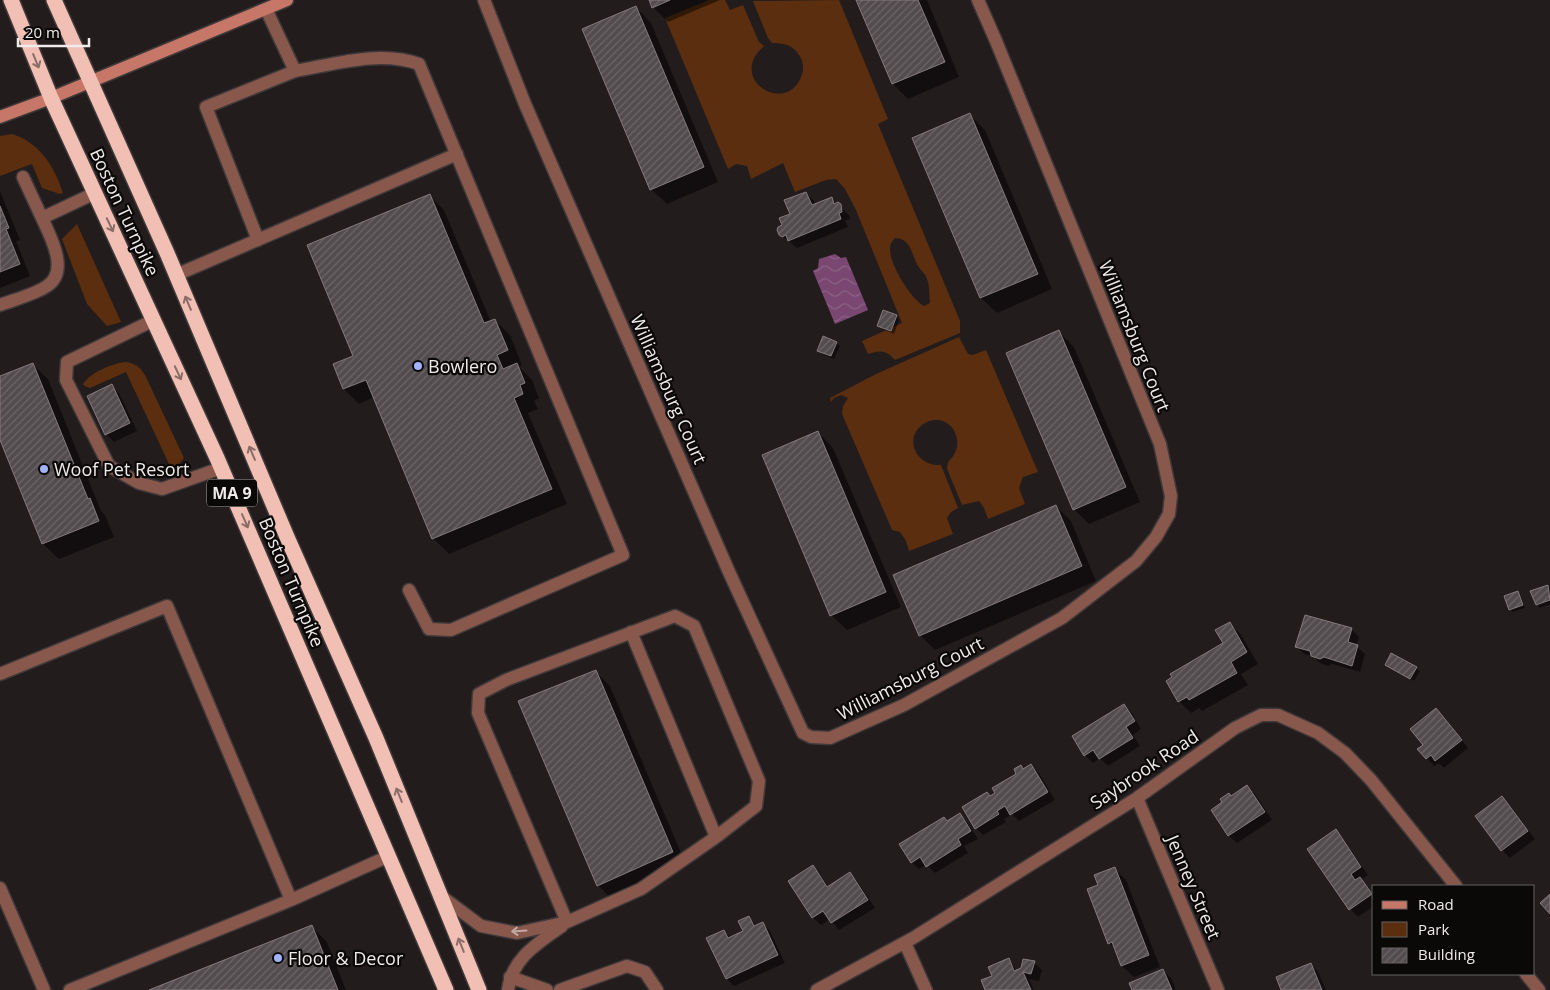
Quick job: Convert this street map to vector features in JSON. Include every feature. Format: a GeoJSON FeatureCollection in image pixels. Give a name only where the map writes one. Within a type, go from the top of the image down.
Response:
{"type":"FeatureCollection","features":[{"type":"Feature","properties":{"kind":"highway","name":"Boston Turnpike"},"geometry":{"type":"LineString","coordinates":[[11,0],[51,98],[221,468],[446,990]]}},
{"type":"Feature","properties":{"kind":"highway","name":"Boston Turnpike"},"geometry":{"type":"LineString","coordinates":[[54,0],[176,275],[287,537],[376,738],[480,990]]}},
{"type":"Feature","properties":{"kind":"street"},"geometry":{"type":"LineString","coordinates":[[0,117],[51,98],[90,80],[287,0]]}},
{"type":"Feature","properties":{"kind":"street","name":"Williamsburg Court"},"geometry":{"type":"LineString","coordinates":[[484,0],[525,104],[729,572],[803,733],[810,737],[830,738],[904,705],[1062,618],[1136,561],[1156,537],[1169,514],[1171,496],[1160,444],[978,0]]}},
{"type":"Feature","properties":{"kind":"street"},"geometry":{"type":"LineString","coordinates":[[266,9],[295,70]]}},
{"type":"Feature","properties":{"kind":"street"},"geometry":{"type":"LineString","coordinates":[[258,240],[206,107],[295,70],[378,56],[403,58],[419,64],[623,555],[451,630],[429,629],[409,590]]}},
{"type":"Feature","properties":{"kind":"street"},"geometry":{"type":"LineString","coordinates":[[176,275],[457,154]]}},
{"type":"Feature","properties":{"kind":"street"},"geometry":{"type":"LineString","coordinates":[[0,305],[47,287],[54,279],[57,268],[56,251],[23,177]]}},
{"type":"Feature","properties":{"kind":"street"},"geometry":{"type":"LineString","coordinates":[[42,218],[95,193]]}},
{"type":"Feature","properties":{"kind":"street"},"geometry":{"type":"LineString","coordinates":[[154,320],[67,362],[66,380],[109,466],[117,471],[139,483],[162,489],[221,468]]}},
{"type":"Feature","properties":{"kind":"street"},"geometry":{"type":"LineString","coordinates":[[0,674],[167,606],[291,900]]}},
{"type":"Feature","properties":{"kind":"street"},"geometry":{"type":"LineString","coordinates":[[441,896],[481,926],[517,933],[567,922],[641,889],[716,837],[756,806],[758,781],[694,626],[674,616],[506,680],[479,694],[478,713],[567,922]]}},
{"type":"Feature","properties":{"kind":"street"},"geometry":{"type":"LineString","coordinates":[[631,632],[716,837]]}},
{"type":"Feature","properties":{"kind":"street","name":"Saybrook Road"},"geometry":{"type":"LineString","coordinates":[[817,990],[905,943],[1137,798],[1235,728],[1261,715],[1278,715],[1318,733],[1345,753],[1370,780],[1455,885]]}},
{"type":"Feature","properties":{"kind":"street","name":"Jenney Street"},"geometry":{"type":"LineString","coordinates":[[1137,798],[1218,990]]}},
{"type":"Feature","properties":{"kind":"street"},"geometry":{"type":"LineString","coordinates":[[70,990],[291,900],[389,856]]}},
{"type":"Feature","properties":{"kind":"street"},"geometry":{"type":"LineString","coordinates":[[1,896],[44,990]]}},
{"type":"Feature","properties":{"kind":"street"},"geometry":{"type":"LineString","coordinates":[[508,990],[510,977],[527,952],[567,922]]}},
{"type":"Feature","properties":{"kind":"street"},"geometry":{"type":"LineString","coordinates":[[905,943],[926,990]]}},
{"type":"Feature","properties":{"kind":"street"},"geometry":{"type":"LineString","coordinates":[[560,990],[626,966],[645,972],[657,990]]}},
{"type":"Feature","properties":{"kind":"street"},"geometry":{"type":"LineString","coordinates":[[1527,975],[1539,990]]}},
{"type":"Feature","properties":{"kind":"street"},"geometry":{"type":"LineString","coordinates":[[510,977],[547,990]]}},
{"type":"Feature","properties":{"kind":"green space"},"geometry":{"type":"Polygon","coordinates":[[[709,0],[725,0],[730,10],[743,5],[759,42],[764,46],[754,58],[752,70],[755,81],[773,93],[784,93],[794,88],[801,77],[803,69],[802,60],[791,47],[772,43],[768,38],[753,1],[839,0],[888,119],[878,124],[960,321],[960,333],[895,360],[889,354],[883,352],[868,354],[862,341],[902,323],[856,210],[845,189],[836,179],[826,180],[795,192],[783,163],[751,179],[747,166],[736,164],[728,169],[665,18],[709,0]],[[895,238],[890,245],[893,263],[907,289],[924,306],[930,303],[929,285],[908,244],[901,239],[895,238]]]}},
{"type":"Feature","properties":{"kind":"green space"},"geometry":{"type":"Polygon","coordinates":[[[12,134],[30,143],[45,157],[60,183],[63,193],[60,194],[42,188],[32,164],[0,176],[0,136],[12,134]]]}},
{"type":"Feature","properties":{"kind":"green space"},"geometry":{"type":"Polygon","coordinates":[[[77,224],[121,322],[107,326],[87,304],[62,239],[77,224]]]}},
{"type":"Feature","properties":{"kind":"green space"},"geometry":{"type":"Polygon","coordinates":[[[959,337],[968,354],[973,355],[986,350],[1038,472],[1023,477],[1019,488],[1025,504],[988,519],[979,501],[962,505],[947,469],[948,462],[957,446],[957,438],[954,431],[950,425],[943,421],[927,422],[919,427],[915,434],[913,441],[914,449],[924,461],[941,465],[958,508],[951,512],[947,518],[953,534],[909,551],[906,541],[900,532],[892,530],[842,414],[843,406],[848,398],[841,395],[834,398],[831,402],[830,398],[876,374],[959,337]]]}},
{"type":"Feature","properties":{"kind":"green space"},"geometry":{"type":"Polygon","coordinates":[[[126,362],[138,367],[146,377],[184,458],[179,464],[172,466],[169,464],[126,372],[90,388],[83,384],[91,376],[103,369],[126,362]]]}},
{"type":"Feature","properties":{"kind":"water"},"geometry":{"type":"Polygon","coordinates":[[[835,254],[841,258],[846,257],[868,310],[835,324],[813,271],[818,268],[819,259],[835,254]]]}},
{"type":"Feature","properties":{"kind":"building"},"geometry":{"type":"Polygon","coordinates":[[[649,0],[670,0],[652,8],[649,0]]]}},
{"type":"Feature","properties":{"kind":"building"},"geometry":{"type":"Polygon","coordinates":[[[856,0],[918,0],[945,62],[892,84],[856,0]]]}},
{"type":"Feature","properties":{"kind":"building"},"geometry":{"type":"Polygon","coordinates":[[[636,6],[704,167],[650,190],[582,29],[636,6]]]}},
{"type":"Feature","properties":{"kind":"building"},"geometry":{"type":"Polygon","coordinates":[[[970,113],[1038,274],[980,298],[912,138],[970,113]]]}},
{"type":"Feature","properties":{"kind":"building"},"geometry":{"type":"Polygon","coordinates":[[[806,192],[812,205],[832,197],[834,204],[838,202],[841,204],[842,212],[839,213],[841,219],[788,241],[786,235],[782,237],[777,230],[782,225],[779,218],[790,214],[784,200],[806,192]]]}},
{"type":"Feature","properties":{"kind":"building","name":"Bowlero"},"geometry":{"type":"Polygon","coordinates":[[[430,194],[484,323],[495,319],[508,350],[497,355],[503,369],[517,363],[525,383],[520,385],[523,394],[514,398],[552,489],[432,539],[366,380],[343,389],[333,364],[353,356],[307,245],[430,194]]]}},
{"type":"Feature","properties":{"kind":"building"},"geometry":{"type":"Polygon","coordinates":[[[0,206],[9,228],[6,229],[20,264],[0,272],[0,206]]]}},
{"type":"Feature","properties":{"kind":"building"},"geometry":{"type":"Polygon","coordinates":[[[883,310],[897,315],[891,331],[877,326],[883,310]]]}},
{"type":"Feature","properties":{"kind":"building"},"geometry":{"type":"Polygon","coordinates":[[[1059,330],[1126,487],[1073,510],[1006,353],[1059,330]]]}},
{"type":"Feature","properties":{"kind":"building"},"geometry":{"type":"Polygon","coordinates":[[[823,336],[837,342],[831,356],[817,351],[823,336]]]}},
{"type":"Feature","properties":{"kind":"building","name":"Woof Pet Resort"},"geometry":{"type":"Polygon","coordinates":[[[33,363],[88,499],[90,498],[99,521],[42,544],[0,440],[0,376],[33,363]]]}},
{"type":"Feature","properties":{"kind":"building"},"geometry":{"type":"Polygon","coordinates":[[[112,384],[130,423],[105,435],[87,396],[112,384]]]}},
{"type":"Feature","properties":{"kind":"building"},"geometry":{"type":"Polygon","coordinates":[[[818,431],[886,592],[830,616],[762,455],[818,431]]]}},
{"type":"Feature","properties":{"kind":"building"},"geometry":{"type":"Polygon","coordinates":[[[1056,505],[1082,566],[919,636],[893,575],[1056,505]]]}},
{"type":"Feature","properties":{"kind":"building"},"geometry":{"type":"Polygon","coordinates":[[[1548,585],[1550,600],[1536,605],[1530,591],[1548,585]]]}},
{"type":"Feature","properties":{"kind":"building"},"geometry":{"type":"Polygon","coordinates":[[[1518,591],[1523,605],[1509,610],[1504,596],[1518,591]]]}},
{"type":"Feature","properties":{"kind":"building"},"geometry":{"type":"Polygon","coordinates":[[[1305,615],[1352,628],[1348,642],[1358,645],[1352,666],[1324,657],[1320,659],[1311,656],[1310,651],[1295,647],[1305,615]]]}},
{"type":"Feature","properties":{"kind":"building"},"geometry":{"type":"Polygon","coordinates":[[[1230,622],[1247,652],[1231,662],[1237,673],[1189,700],[1187,697],[1178,702],[1166,681],[1172,677],[1170,674],[1223,643],[1215,630],[1230,622]]]}},
{"type":"Feature","properties":{"kind":"building"},"geometry":{"type":"Polygon","coordinates":[[[1391,653],[1417,667],[1410,679],[1385,665],[1391,653]]]}},
{"type":"Feature","properties":{"kind":"building"},"geometry":{"type":"Polygon","coordinates":[[[596,670],[673,852],[597,886],[518,701],[596,670]]]}},
{"type":"Feature","properties":{"kind":"building"},"geometry":{"type":"Polygon","coordinates":[[[1124,704],[1135,721],[1126,727],[1133,738],[1099,759],[1093,750],[1084,756],[1072,736],[1124,704]]]}},
{"type":"Feature","properties":{"kind":"building"},"geometry":{"type":"Polygon","coordinates":[[[1436,708],[1462,740],[1435,761],[1431,755],[1426,759],[1417,749],[1423,745],[1410,729],[1436,708]]]}},
{"type":"Feature","properties":{"kind":"building"},"geometry":{"type":"Polygon","coordinates":[[[1031,764],[1048,792],[1010,815],[1005,806],[997,811],[999,814],[975,829],[962,807],[987,792],[990,796],[995,793],[992,788],[1016,774],[1014,769],[1021,765],[1023,769],[1031,764]]]}},
{"type":"Feature","properties":{"kind":"building"},"geometry":{"type":"Polygon","coordinates":[[[1247,785],[1265,812],[1228,836],[1211,810],[1222,802],[1220,799],[1229,793],[1231,796],[1247,785]]]}},
{"type":"Feature","properties":{"kind":"building"},"geometry":{"type":"Polygon","coordinates":[[[1502,796],[1528,831],[1501,851],[1475,816],[1502,796]]]}},
{"type":"Feature","properties":{"kind":"building"},"geometry":{"type":"Polygon","coordinates":[[[960,813],[971,831],[958,839],[961,845],[926,867],[920,857],[911,863],[899,844],[944,817],[947,821],[960,813]]]}},
{"type":"Feature","properties":{"kind":"building"},"geometry":{"type":"Polygon","coordinates":[[[1336,829],[1361,867],[1351,874],[1355,880],[1360,877],[1372,894],[1349,910],[1307,849],[1336,829]]]}},
{"type":"Feature","properties":{"kind":"building"},"geometry":{"type":"Polygon","coordinates":[[[813,865],[827,887],[850,872],[868,900],[831,923],[823,911],[812,918],[788,881],[813,865]]]}},
{"type":"Feature","properties":{"kind":"building"},"geometry":{"type":"Polygon","coordinates":[[[1115,867],[1149,955],[1121,966],[1112,942],[1108,944],[1087,889],[1098,885],[1094,875],[1115,867]]]}},
{"type":"Feature","properties":{"kind":"building"},"geometry":{"type":"Polygon","coordinates":[[[1550,894],[1550,914],[1540,903],[1550,894]]]}},
{"type":"Feature","properties":{"kind":"building"},"geometry":{"type":"Polygon","coordinates":[[[749,916],[754,926],[763,922],[778,955],[726,979],[706,938],[724,930],[728,938],[743,931],[738,921],[749,916]]]}},
{"type":"Feature","properties":{"kind":"building","name":"Floor & Decor"},"geometry":{"type":"Polygon","coordinates":[[[312,925],[338,990],[149,990],[312,925]]]}},
{"type":"Feature","properties":{"kind":"building"},"geometry":{"type":"Polygon","coordinates":[[[1009,958],[1014,971],[1021,968],[1023,959],[1035,961],[1031,974],[1023,972],[1031,990],[985,990],[981,980],[992,976],[988,967],[1009,958]]]}},
{"type":"Feature","properties":{"kind":"building"},"geometry":{"type":"Polygon","coordinates":[[[1311,963],[1322,990],[1281,990],[1276,977],[1311,963]]]}},
{"type":"Feature","properties":{"kind":"building"},"geometry":{"type":"Polygon","coordinates":[[[1163,969],[1172,990],[1132,990],[1129,983],[1163,969]]]}},
{"type":"Feature","properties":{"kind":"place","name":"Bowlero"},"geometry":{"type":"Point","coordinates":[418,366]}},
{"type":"Feature","properties":{"kind":"place","name":"Woof Pet Resort"},"geometry":{"type":"Point","coordinates":[44,469]}},
{"type":"Feature","properties":{"kind":"place","name":"Floor & Decor"},"geometry":{"type":"Point","coordinates":[278,958]}}]}
